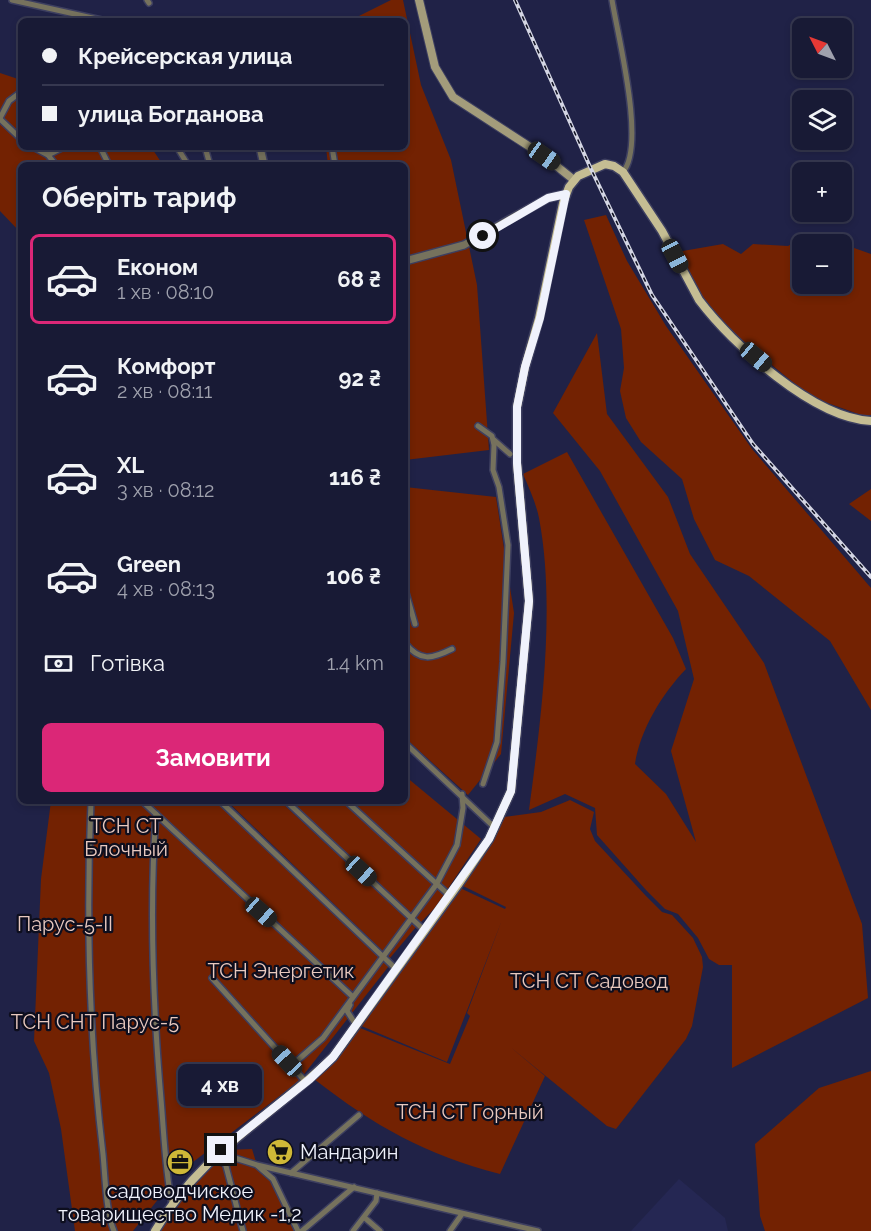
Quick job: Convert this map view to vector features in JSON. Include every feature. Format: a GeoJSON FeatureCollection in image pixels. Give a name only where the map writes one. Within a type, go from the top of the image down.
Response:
{"type":"FeatureCollection","features":[{"type":"Feature","properties":{"kind":"main road"},"geometry":{"type":"LineString","coordinates":[[419,0],[435,67],[453,97],[544,156],[574,180]]}},
{"type":"Feature","properties":{"kind":"main road"},"geometry":{"type":"LineString","coordinates":[[155,1231],[190,1180],[221,1150],[306,1082],[333,1057],[450,896],[495,828],[511,791],[515,771],[529,617],[529,584],[517,463],[517,407],[525,367],[540,318],[566,194],[574,180],[584,172],[605,165],[614,166],[623,172],[646,204],[699,300],[710,314],[740,344],[809,400],[850,418],[871,421]]}},
{"type":"Feature","properties":{"kind":"street"},"geometry":{"type":"LineString","coordinates":[[12,0],[93,18]]}},
{"type":"Feature","properties":{"kind":"street"},"geometry":{"type":"LineString","coordinates":[[612,0],[634,134],[632,158],[623,172]]}},
{"type":"Feature","properties":{"kind":"street"},"geometry":{"type":"LineString","coordinates":[[18,95],[9,101],[0,118],[18,136]]}},
{"type":"Feature","properties":{"kind":"street"},"geometry":{"type":"LineString","coordinates":[[39,150],[54,162]]}},
{"type":"Feature","properties":{"kind":"street"},"geometry":{"type":"LineString","coordinates":[[48,155],[58,150]]}},
{"type":"Feature","properties":{"kind":"street"},"geometry":{"type":"LineString","coordinates":[[408,260],[464,246],[548,198],[566,194]]}},
{"type":"Feature","properties":{"kind":"street"},"geometry":{"type":"LineString","coordinates":[[478,426],[510,454]]}},
{"type":"Feature","properties":{"kind":"street"},"geometry":{"type":"LineString","coordinates":[[483,783],[497,742],[507,596],[508,544],[499,487],[493,470],[492,436]]}},
{"type":"Feature","properties":{"kind":"street"},"geometry":{"type":"LineString","coordinates":[[408,599],[415,624]]}},
{"type":"Feature","properties":{"kind":"street"},"geometry":{"type":"LineString","coordinates":[[408,647],[414,654],[425,658],[435,657],[452,649]]}},
{"type":"Feature","properties":{"kind":"street"},"geometry":{"type":"LineString","coordinates":[[408,746],[462,794],[495,828]]}},
{"type":"Feature","properties":{"kind":"street"},"geometry":{"type":"LineString","coordinates":[[291,1066],[323,1038],[436,885],[457,845],[463,808],[462,794]]}},
{"type":"Feature","properties":{"kind":"street"},"geometry":{"type":"LineString","coordinates":[[91,804],[88,865],[97,1106],[114,1231]]}},
{"type":"Feature","properties":{"kind":"street"},"geometry":{"type":"LineString","coordinates":[[145,804],[354,996]]}},
{"type":"Feature","properties":{"kind":"street"},"geometry":{"type":"LineString","coordinates":[[223,804],[396,969]]}},
{"type":"Feature","properties":{"kind":"street"},"geometry":{"type":"LineString","coordinates":[[289,804],[425,931]]}},
{"type":"Feature","properties":{"kind":"street"},"geometry":{"type":"LineString","coordinates":[[349,804],[450,896]]}},
{"type":"Feature","properties":{"kind":"street"},"geometry":{"type":"LineString","coordinates":[[156,814],[152,871],[156,1013],[172,1204]]}},
{"type":"Feature","properties":{"kind":"street"},"geometry":{"type":"LineString","coordinates":[[212,978],[306,1082]]}},
{"type":"Feature","properties":{"kind":"street"},"geometry":{"type":"LineString","coordinates":[[354,996],[347,1011],[356,1025]]}},
{"type":"Feature","properties":{"kind":"street"},"geometry":{"type":"LineString","coordinates":[[291,1173],[359,1115]]}},
{"type":"Feature","properties":{"kind":"street"},"geometry":{"type":"LineString","coordinates":[[221,1150],[235,1158],[257,1165],[538,1231]]}},
{"type":"Feature","properties":{"kind":"street"},"geometry":{"type":"LineString","coordinates":[[221,1150],[243,1231]]}},
{"type":"Feature","properties":{"kind":"street"},"geometry":{"type":"LineString","coordinates":[[257,1165],[273,1179],[300,1231],[354,1187]]}},
{"type":"Feature","properties":{"kind":"street"},"geometry":{"type":"LineString","coordinates":[[353,1231],[376,1201],[377,1193]]}},
{"type":"Feature","properties":{"kind":"street"},"geometry":{"type":"LineString","coordinates":[[450,1231],[462,1214]]}},
{"type":"Feature","properties":{"kind":"street"},"geometry":{"type":"LineString","coordinates":[[365,1218],[380,1231]]}},
{"type":"Feature","properties":{"kind":"shaded area"},"geometry":{"type":"Polygon","coordinates":[[[679,1179],[725,1218],[728,1231],[631,1231],[679,1179]]]}},
{"type":"Feature","properties":{"kind":"green space"},"geometry":{"type":"Polygon","coordinates":[[[391,0],[403,0],[407,18],[355,18],[391,0]]]}},
{"type":"Feature","properties":{"kind":"green space"},"geometry":{"type":"Polygon","coordinates":[[[408,24],[421,85],[451,160],[477,285],[489,450],[408,460],[408,162],[328,162],[326,150],[408,150],[408,24]]]}},
{"type":"Feature","properties":{"kind":"green space"},"geometry":{"type":"Polygon","coordinates":[[[0,73],[18,79],[18,150],[153,150],[161,162],[18,162],[18,230],[0,211],[0,73]]]}},
{"type":"Feature","properties":{"kind":"green space"},"geometry":{"type":"Polygon","coordinates":[[[606,215],[627,261],[666,326],[752,449],[871,588],[871,710],[830,641],[749,576],[715,560],[694,519],[682,479],[641,442],[626,418],[620,391],[624,368],[621,329],[584,220],[606,215]]]}},
{"type":"Feature","properties":{"kind":"green space"},"geometry":{"type":"Polygon","coordinates":[[[723,244],[741,254],[753,244],[788,246],[792,244],[792,294],[852,294],[852,247],[871,254],[871,415],[861,415],[811,397],[741,340],[702,300],[677,252],[723,244]]]}},
{"type":"Feature","properties":{"kind":"green space"},"geometry":{"type":"Polygon","coordinates":[[[597,333],[607,414],[668,497],[690,554],[764,663],[862,924],[868,998],[732,1068],[732,965],[719,965],[709,959],[698,938],[678,914],[665,909],[597,835],[595,808],[565,794],[529,810],[545,664],[546,589],[539,518],[523,474],[567,452],[673,638],[686,669],[653,713],[642,738],[635,764],[666,794],[696,842],[671,751],[694,679],[678,611],[600,471],[553,413],[597,333]]]}},
{"type":"Feature","properties":{"kind":"green space"},"geometry":{"type":"Polygon","coordinates":[[[408,487],[496,497],[514,613],[501,754],[468,795],[408,741],[408,487]]]}},
{"type":"Feature","properties":{"kind":"green space"},"geometry":{"type":"Polygon","coordinates":[[[871,489],[871,521],[849,504],[871,489]]]}},
{"type":"Feature","properties":{"kind":"green space"},"geometry":{"type":"Polygon","coordinates":[[[408,778],[481,839],[435,908],[417,926],[290,804],[408,804],[408,778]]]}},
{"type":"Feature","properties":{"kind":"green space","name":"ТСН СТ Садовод"},"geometry":{"type":"Polygon","coordinates":[[[570,800],[594,812],[590,829],[595,841],[662,912],[672,915],[693,938],[702,957],[703,967],[692,1026],[686,1039],[616,1129],[607,1126],[509,1046],[545,1076],[500,1174],[424,1148],[402,1137],[380,1125],[314,1079],[360,1028],[450,1064],[470,1016],[467,1013],[502,920],[447,1062],[359,1025],[460,888],[505,909],[506,907],[461,885],[504,817],[541,812],[570,800]]]}},
{"type":"Feature","properties":{"kind":"green space"},"geometry":{"type":"Polygon","coordinates":[[[51,804],[140,804],[144,808],[141,804],[226,804],[392,962],[298,1082],[193,1162],[192,1155],[167,1159],[167,1188],[133,1231],[75,1231],[61,1129],[49,1073],[34,1041],[41,879],[51,804]]]}},
{"type":"Feature","properties":{"kind":"green space"},"geometry":{"type":"Polygon","coordinates":[[[230,804],[283,804],[416,927],[390,958],[230,804]]]}},
{"type":"Feature","properties":{"kind":"green space"},"geometry":{"type":"Polygon","coordinates":[[[871,1071],[871,1231],[765,1231],[760,1216],[755,1144],[819,1088],[871,1071]]]}},
{"type":"Feature","properties":{"kind":"green space"},"geometry":{"type":"Polygon","coordinates":[[[252,1149],[257,1165],[273,1179],[297,1231],[159,1231],[193,1180],[211,1163],[228,1169],[226,1150],[252,1149]]]}},
{"type":"Feature","properties":{"kind":"railway"},"geometry":{"type":"LineString","coordinates":[[515,0],[591,169],[652,295],[753,444],[871,577]]}},
{"type":"Feature","properties":{"kind":"place","name":"Мандарин"},"geometry":{"type":"Point","coordinates":[280,1152]}},
{"type":"Feature","properties":{"kind":"place","name":"садоводчиское товарищество Медик -1,2"},"geometry":{"type":"Point","coordinates":[180,1162]}},
{"type":"Feature","properties":{"kind":"route"},"geometry":{"type":"LineString","coordinates":[[221,1150],[310,1079],[333,1057],[489,839],[502,815],[511,791],[515,771],[529,617],[529,584],[517,463],[517,407],[525,367],[540,318],[566,194],[548,198],[483,236]]}},
{"type":"Feature","properties":{"kind":"park label","name":"ТСН СТ Блочный"},"geometry":{"type":"Point","coordinates":[126,838]}},
{"type":"Feature","properties":{"kind":"park label","name":"Парус-5-II"},"geometry":{"type":"Point","coordinates":[65,924]}},
{"type":"Feature","properties":{"kind":"park label","name":"ТСН Энергетик"},"geometry":{"type":"Point","coordinates":[281,971]}},
{"type":"Feature","properties":{"kind":"park label","name":"ТСН СНТ Парус-5"},"geometry":{"type":"Point","coordinates":[95,1022]}},
{"type":"Feature","properties":{"kind":"park label","name":"ТСН СТ Горный"},"geometry":{"type":"Point","coordinates":[470,1112]}}]}
